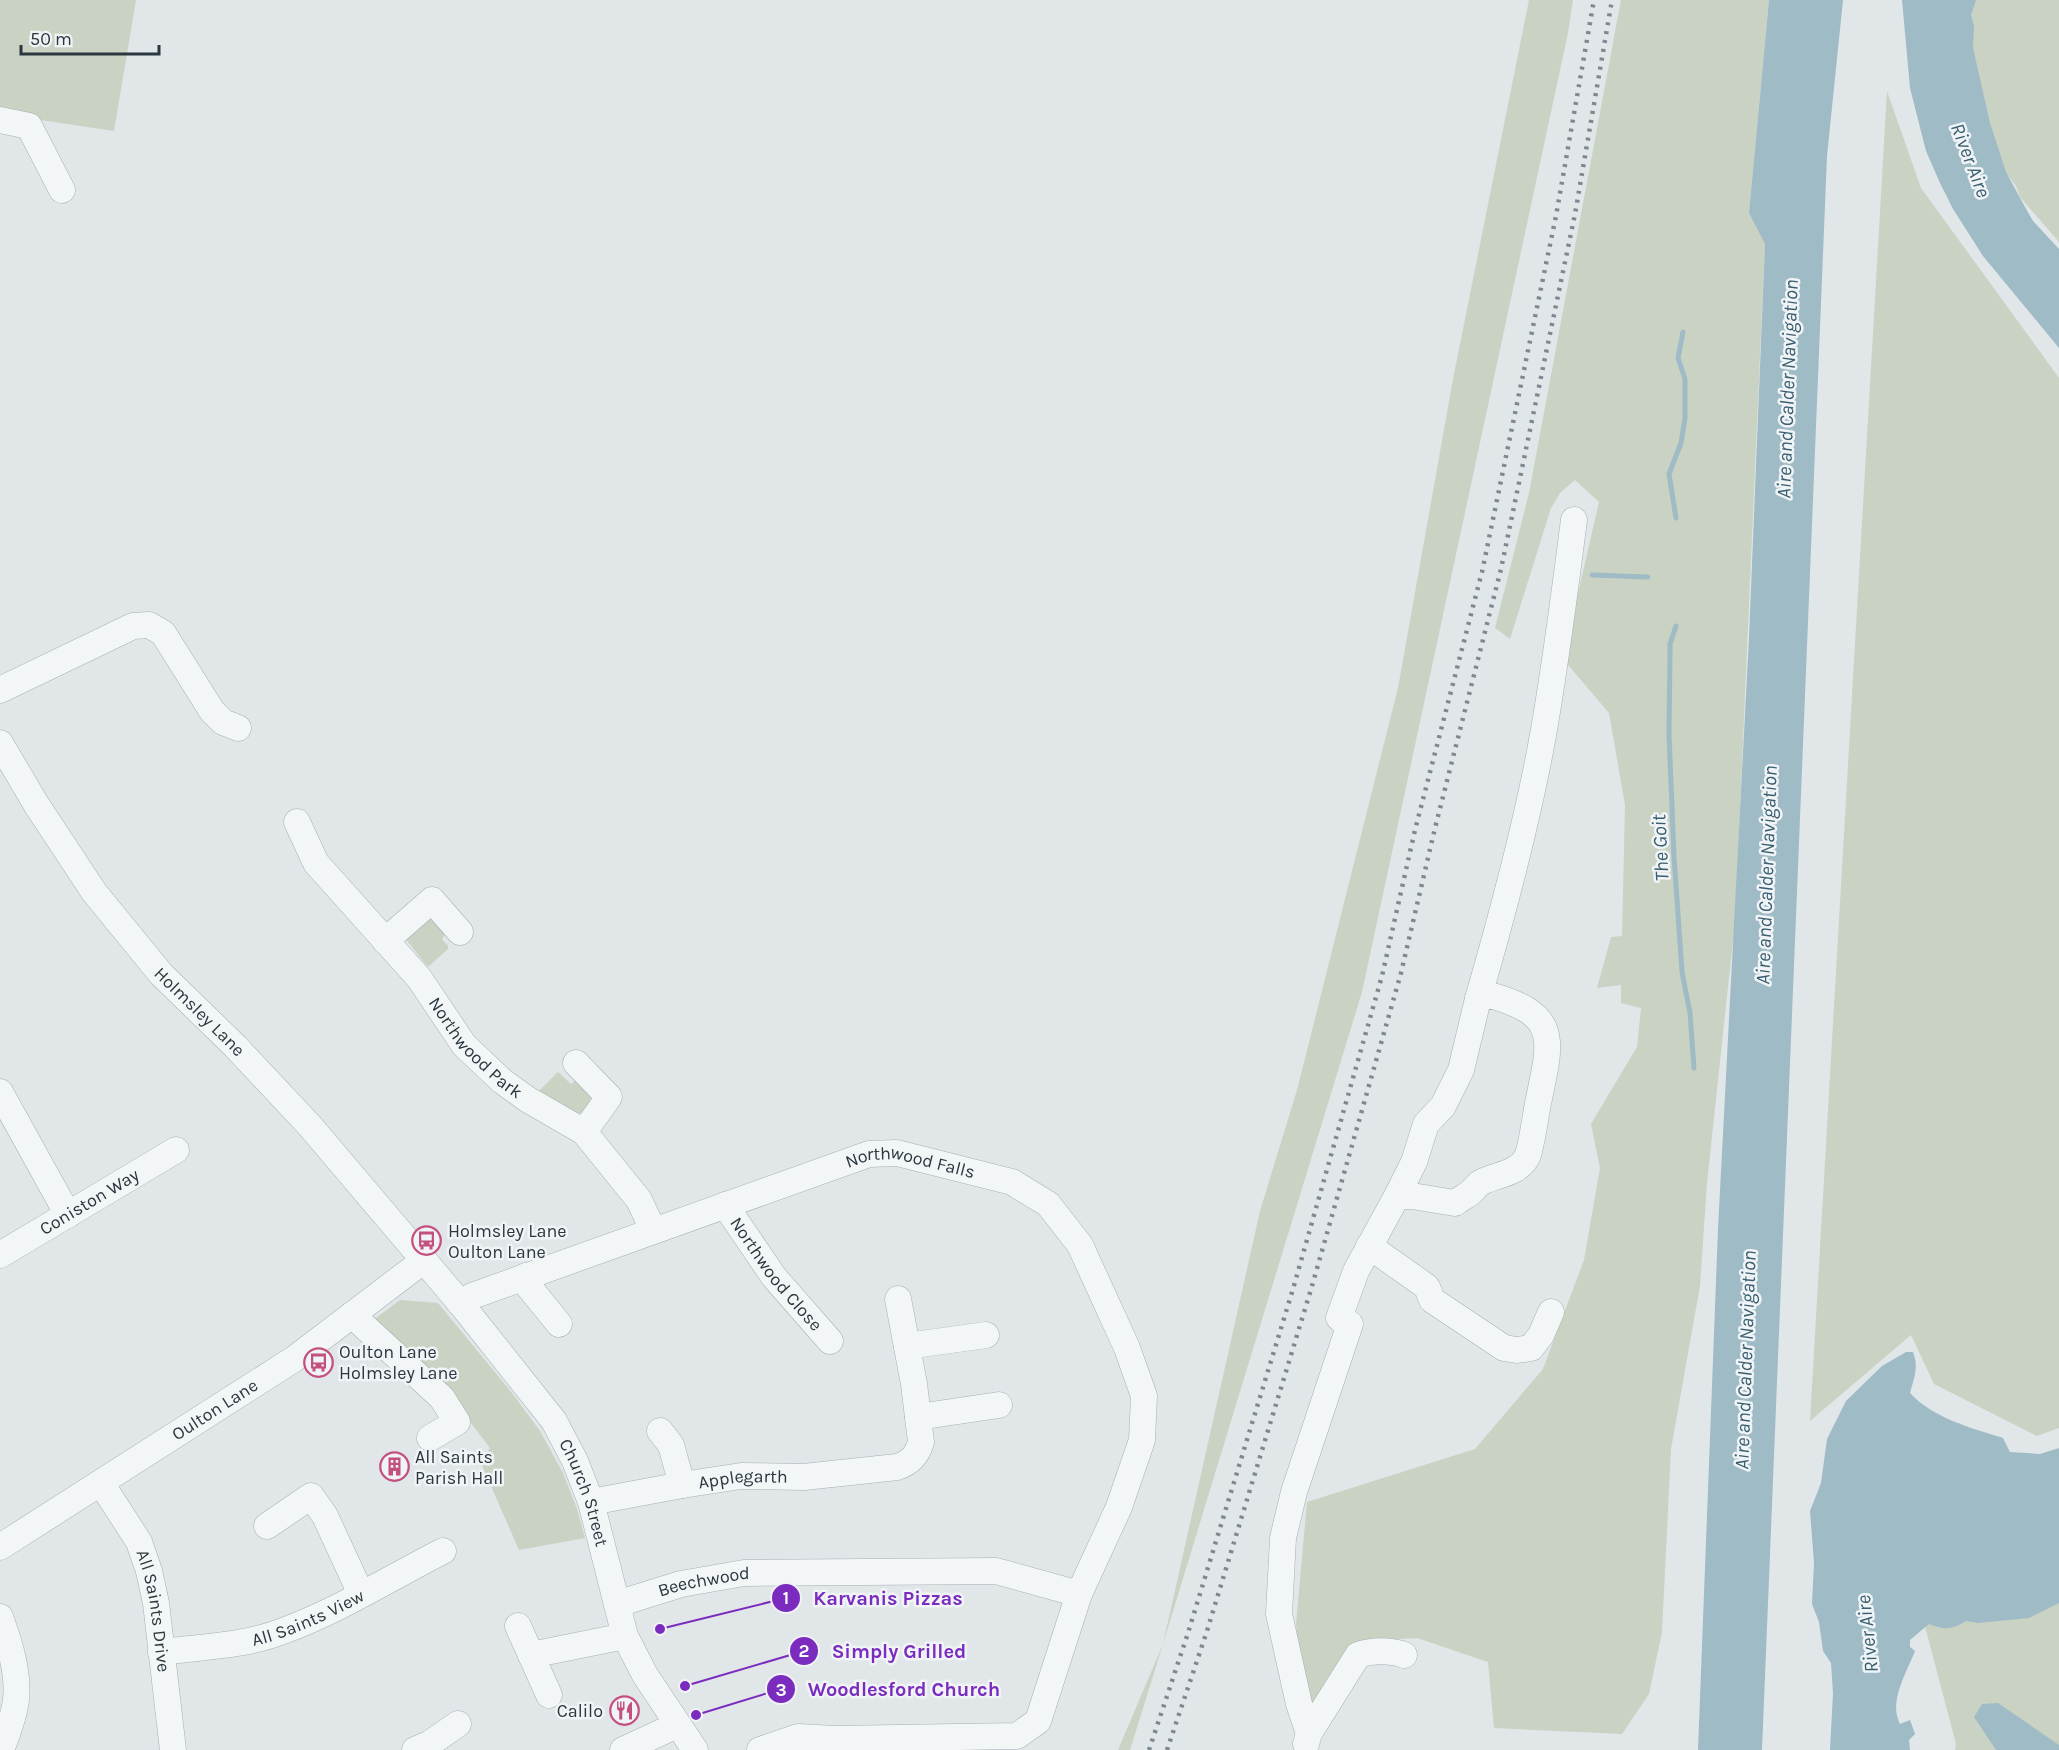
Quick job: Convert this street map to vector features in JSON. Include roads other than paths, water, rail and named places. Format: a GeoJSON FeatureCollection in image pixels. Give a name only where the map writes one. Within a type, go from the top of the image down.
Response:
{"type":"FeatureCollection","features":[{"type":"Feature","properties":{"kind":"street"},"geometry":{"type":"LineString","coordinates":[[0,120],[30,126],[62,190]]}},
{"type":"Feature","properties":{"kind":"street"},"geometry":{"type":"LineString","coordinates":[[1307,1741],[1280,1614],[1283,1538],[1294,1492],[1350,1324],[1339,1318],[1356,1270],[1414,1162],[1426,1124],[1443,1106],[1461,1070],[1478,999],[1510,887],[1541,747],[1558,644],[1574,520]]}},
{"type":"Feature","properties":{"kind":"street"},"geometry":{"type":"LineString","coordinates":[[0,690],[133,626],[149,625],[163,633],[212,711],[223,723],[238,728]]}},
{"type":"Feature","properties":{"kind":"street","name":"Holmsley Lane"},"geometry":{"type":"LineString","coordinates":[[0,743],[36,804],[94,892],[161,974],[235,1046],[310,1126],[423,1261]]}},
{"type":"Feature","properties":{"kind":"street","name":"Northwood Park"},"geometry":{"type":"LineString","coordinates":[[297,822],[315,863],[419,978],[464,1045],[502,1081],[527,1099],[584,1132],[639,1200],[653,1230]]}},
{"type":"Feature","properties":{"kind":"street"},"geometry":{"type":"LineString","coordinates":[[385,941],[432,900],[460,932]]}},
{"type":"Feature","properties":{"kind":"street"},"geometry":{"type":"LineString","coordinates":[[1397,1196],[1455,1203],[1478,1184],[1511,1172],[1527,1157],[1548,1056],[1548,1039],[1539,1018],[1513,1001],[1486,994],[1478,999]]}},
{"type":"Feature","properties":{"kind":"street"},"geometry":{"type":"LineString","coordinates":[[576,1063],[609,1097],[584,1132]]}},
{"type":"Feature","properties":{"kind":"street"},"geometry":{"type":"LineString","coordinates":[[0,1092],[68,1215]]}},
{"type":"Feature","properties":{"kind":"street","name":"Coniston Way"},"geometry":{"type":"LineString","coordinates":[[0,1255],[176,1150]]}},
{"type":"Feature","properties":{"kind":"street","name":"Northwood Falls"},"geometry":{"type":"LineString","coordinates":[[461,1304],[472,1296],[526,1276],[869,1154],[897,1153],[1012,1182],[1048,1204],[1080,1245],[1127,1348],[1144,1396],[1142,1440],[1119,1507],[1079,1594]]}},
{"type":"Feature","properties":{"kind":"street","name":"Northwood Close"},"geometry":{"type":"LineString","coordinates":[[725,1205],[774,1277],[830,1341]]}},
{"type":"Feature","properties":{"kind":"street"},"geometry":{"type":"LineString","coordinates":[[1369,1246],[1427,1287],[1432,1300],[1504,1348],[1518,1350],[1531,1348],[1541,1335],[1551,1312]]}},
{"type":"Feature","properties":{"kind":"street","name":"Church Street"},"geometry":{"type":"LineString","coordinates":[[423,1261],[461,1304],[554,1421],[575,1461],[591,1502],[626,1636],[645,1675],[695,1750]]}},
{"type":"Feature","properties":{"kind":"street","name":"Oulton Lane"},"geometry":{"type":"LineString","coordinates":[[0,1547],[294,1359],[423,1261]]}},
{"type":"Feature","properties":{"kind":"street"},"geometry":{"type":"LineString","coordinates":[[526,1276],[529,1287],[559,1324]]}},
{"type":"Feature","properties":{"kind":"street"},"geometry":{"type":"LineString","coordinates":[[898,1299],[918,1417],[999,1405]]}},
{"type":"Feature","properties":{"kind":"street"},"geometry":{"type":"LineString","coordinates":[[352,1315],[442,1398],[457,1422],[430,1438]]}},
{"type":"Feature","properties":{"kind":"street"},"geometry":{"type":"LineString","coordinates":[[907,1346],[986,1335]]}},
{"type":"Feature","properties":{"kind":"street","name":"Applegarth"},"geometry":{"type":"LineString","coordinates":[[591,1502],[741,1476],[804,1477],[897,1467],[906,1464],[919,1451],[921,1443],[918,1417]]}},
{"type":"Feature","properties":{"kind":"street"},"geometry":{"type":"LineString","coordinates":[[660,1431],[671,1444],[682,1485]]}},
{"type":"Feature","properties":{"kind":"street","name":"All Saints Drive"},"geometry":{"type":"LineString","coordinates":[[101,1483],[139,1542],[149,1571],[156,1603],[173,1750]]}},
{"type":"Feature","properties":{"kind":"street"},"geometry":{"type":"LineString","coordinates":[[267,1526],[311,1496],[325,1516],[361,1594]]}},
{"type":"Feature","properties":{"kind":"street","name":"All Saints View"},"geometry":{"type":"LineString","coordinates":[[161,1652],[249,1640],[281,1632],[443,1551]]}},
{"type":"Feature","properties":{"kind":"street","name":"Beechwood"},"geometry":{"type":"LineString","coordinates":[[617,1604],[681,1584],[744,1573],[996,1571],[1079,1594]]}},
{"type":"Feature","properties":{"kind":"street"},"geometry":{"type":"LineString","coordinates":[[760,1750],[798,1737],[835,1739],[1017,1736],[1038,1721],[1079,1594]]}},
{"type":"Feature","properties":{"kind":"street"},"geometry":{"type":"LineString","coordinates":[[0,1617],[14,1663],[16,1686],[13,1715],[2,1750]]}},
{"type":"Feature","properties":{"kind":"street"},"geometry":{"type":"LineString","coordinates":[[518,1626],[549,1695]]}},
{"type":"Feature","properties":{"kind":"street"},"geometry":{"type":"LineString","coordinates":[[531,1655],[626,1636]]}},
{"type":"Feature","properties":{"kind":"street"},"geometry":{"type":"LineString","coordinates":[[1307,1741],[1358,1655],[1367,1652],[1397,1652],[1404,1655]]}},
{"type":"Feature","properties":{"kind":"street"},"geometry":{"type":"LineString","coordinates":[[425,1748],[458,1724]]}},
{"type":"Feature","properties":{"kind":"street"},"geometry":{"type":"LineString","coordinates":[[623,1750],[677,1725]]}},
{"type":"Feature","properties":{"kind":"water","name":"Aire and Calder Navigation"},"geometry":{"type":"Polygon","coordinates":[[[1769,0],[1843,0],[1827,156],[1762,1750],[1698,1750],[1718,1229],[1749,638],[1765,244],[1749,213],[1769,0]]]}},
{"type":"Feature","properties":{"kind":"water","name":"River Aire"},"geometry":{"type":"Polygon","coordinates":[[[1902,0],[1976,0],[1971,15],[1974,26],[1973,48],[1990,123],[2006,172],[2033,221],[2059,249],[2059,348],[1983,256],[1953,209],[1940,183],[1926,151],[1910,88],[1902,0]]]}},
{"type":"Feature","properties":{"kind":"water","name":"River Aire"},"geometry":{"type":"Polygon","coordinates":[[[1906,1352],[1913,1352],[1916,1363],[1910,1393],[1919,1402],[1941,1416],[2003,1438],[2010,1452],[2040,1454],[2059,1448],[2059,1603],[2029,1618],[1978,1623],[1966,1621],[1948,1628],[1929,1624],[1910,1640],[1910,1647],[1915,1651],[1897,1697],[1897,1715],[1900,1724],[1910,1720],[1915,1734],[1909,1740],[1910,1750],[1830,1750],[1833,1693],[1831,1663],[1823,1651],[1819,1622],[1812,1604],[1814,1563],[1810,1511],[1821,1483],[1827,1439],[1846,1401],[1882,1366],[1906,1352]]]}},
{"type":"Feature","properties":{"kind":"water"},"geometry":{"type":"Polygon","coordinates":[[[1998,1703],[2059,1745],[2059,1750],[1996,1750],[1974,1717],[1982,1704],[1998,1703]]]}},
{"type":"Feature","properties":{"kind":"waterway","name":"The Goit"},"geometry":{"type":"LineString","coordinates":[[1676,518],[1669,474],[1681,443],[1685,418],[1685,379],[1678,358],[1683,332]]}},
{"type":"Feature","properties":{"kind":"waterway"},"geometry":{"type":"LineString","coordinates":[[1592,575],[1648,577]]}},
{"type":"Feature","properties":{"kind":"waterway","name":"The Goit"},"geometry":{"type":"LineString","coordinates":[[1676,626],[1670,644],[1669,734],[1682,972],[1690,1013],[1694,1068]]}},
{"type":"Feature","properties":{"kind":"railway"},"geometry":{"type":"LineString","coordinates":[[1149,1750],[1188,1633],[1293,1289],[1382,976],[1415,830],[1482,572],[1556,216],[1594,0]]}},
{"type":"Feature","properties":{"kind":"railway"},"geometry":{"type":"LineString","coordinates":[[1167,1750],[1207,1631],[1312,1286],[1401,973],[1435,828],[1501,569],[1575,214],[1612,0]]}},
{"type":"Feature","properties":{"kind":"place","name":"Holmsley Lane Oulton Lane"},"geometry":{"type":"Point","coordinates":[427,1241]}},
{"type":"Feature","properties":{"kind":"place","name":"Oulton Lane Holmsley Lane"},"geometry":{"type":"Point","coordinates":[318,1362]}},
{"type":"Feature","properties":{"kind":"place","name":"All Saints Parish Hall"},"geometry":{"type":"Point","coordinates":[394,1467]}},
{"type":"Feature","properties":{"kind":"place","name":"Karvanis Pizzas"},"geometry":{"type":"Point","coordinates":[660,1629]}},
{"type":"Feature","properties":{"kind":"place","name":"Simply Grilled"},"geometry":{"type":"Point","coordinates":[685,1686]}},
{"type":"Feature","properties":{"kind":"place","name":"Calilo"},"geometry":{"type":"Point","coordinates":[624,1711]}},
{"type":"Feature","properties":{"kind":"place","name":"Woodlesford Church"},"geometry":{"type":"Point","coordinates":[696,1715]}}]}
